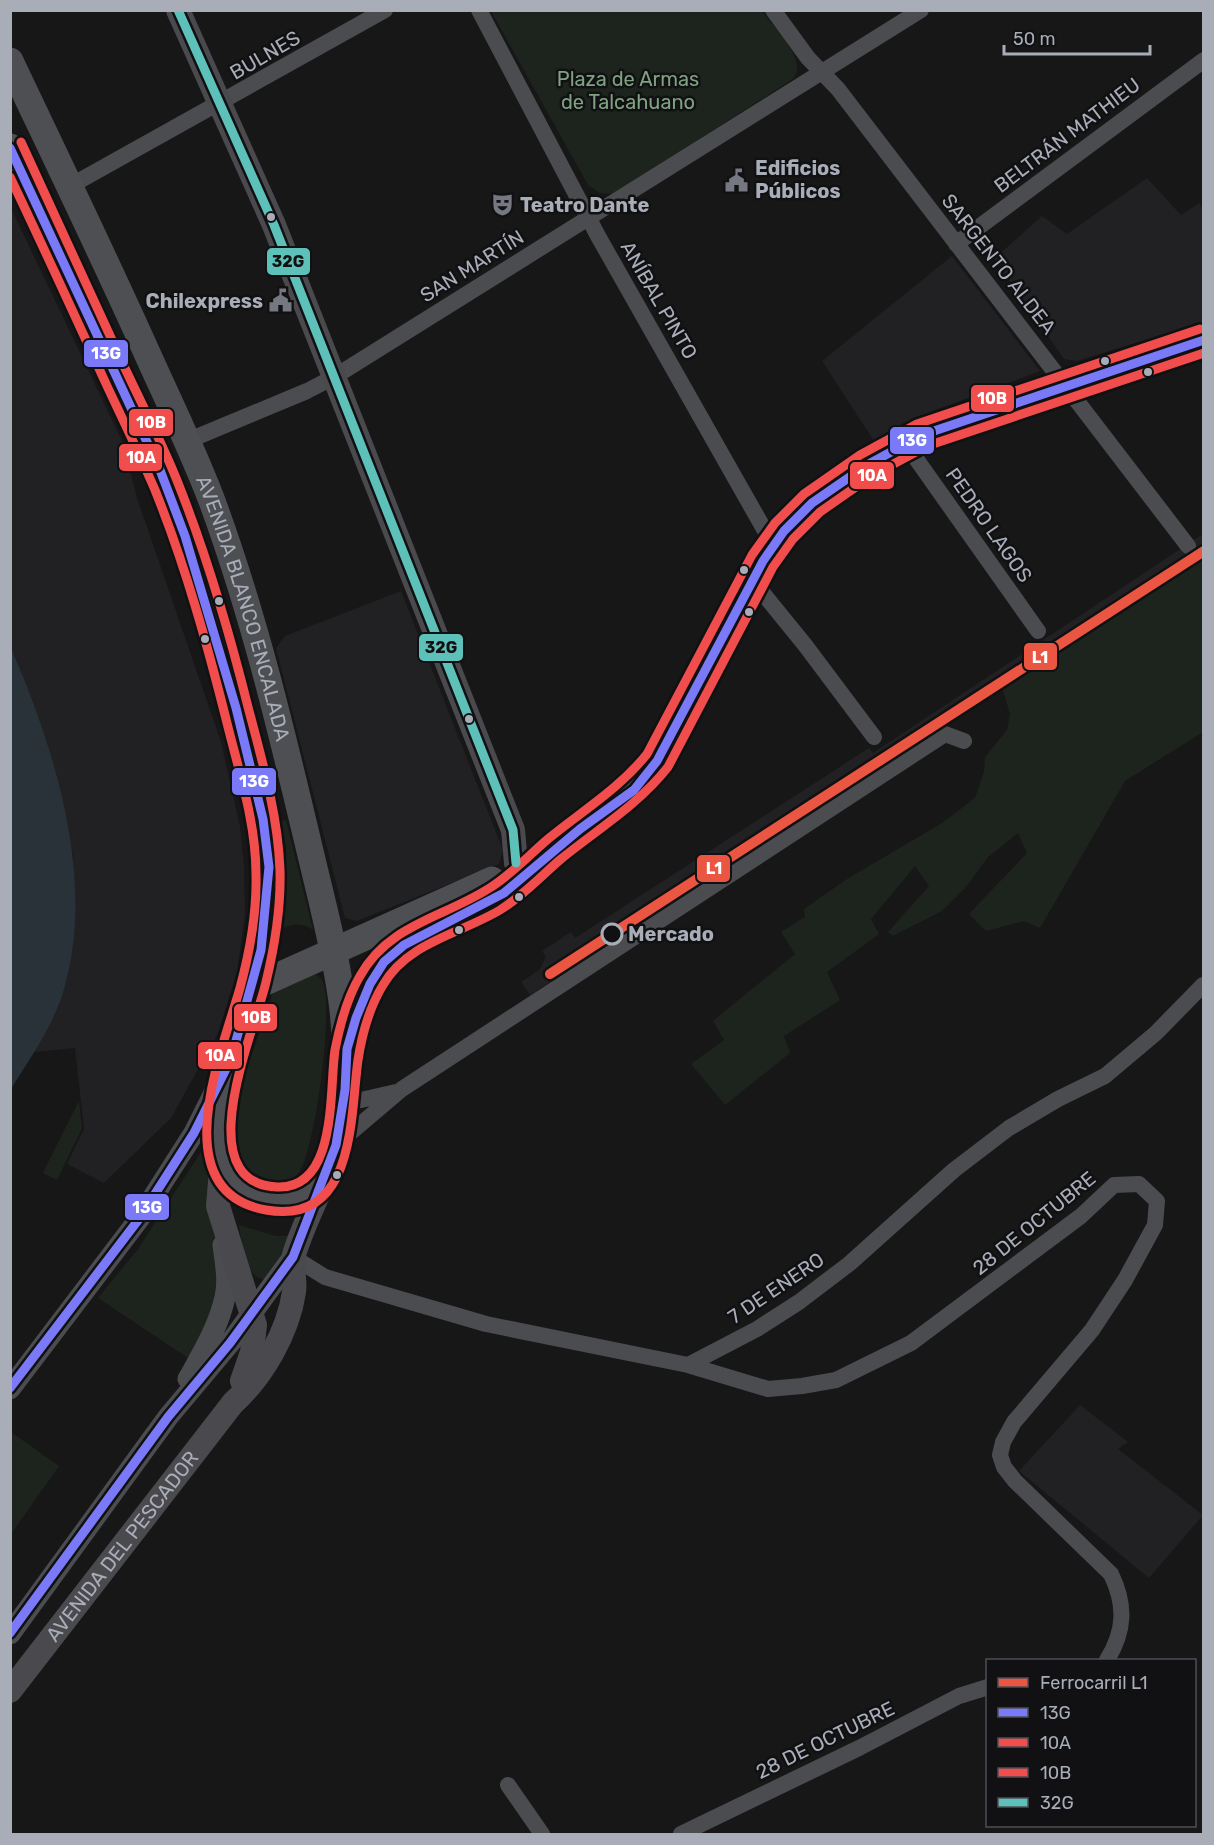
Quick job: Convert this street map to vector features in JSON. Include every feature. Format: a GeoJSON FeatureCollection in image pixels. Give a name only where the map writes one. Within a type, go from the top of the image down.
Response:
{"type":"FeatureCollection","features":[{"type":"Feature","properties":{"kind":"main road"},"geometry":{"type":"LineString","coordinates":[[178,10],[221,104],[334,377],[513,830],[514,874],[492,900],[404,945],[388,958],[366,993],[347,1049]]}},
{"type":"Feature","properties":{"kind":"main road","name":"AVENIDA BLANCO ENCALADA"},"geometry":{"type":"LineString","coordinates":[[10,61],[187,441],[224,534],[252,621],[334,951],[343,994],[347,1049],[344,1101],[333,1156],[293,1257]]}},
{"type":"Feature","properties":{"kind":"main road","name":"AVENIDA BLANCO ENCALADA"},"geometry":{"type":"LineString","coordinates":[[10,147],[142,432],[185,536],[236,708],[263,819],[268,891],[261,950],[231,1059],[220,1113],[222,1158],[218,1206],[251,1310]]}},
{"type":"Feature","properties":{"kind":"main road"},"geometry":{"type":"LineString","coordinates":[[44,221],[53,201],[70,186]]}},
{"type":"Feature","properties":{"kind":"main road"},"geometry":{"type":"LineString","coordinates":[[252,988],[514,874],[634,790],[657,761],[773,545],[812,503],[905,443],[942,427],[1203,340]]}},
{"type":"Feature","properties":{"kind":"main road"},"geometry":{"type":"LineString","coordinates":[[142,432],[167,441],[187,441]]}},
{"type":"Feature","properties":{"kind":"main road"},"geometry":{"type":"LineString","coordinates":[[222,1158],[233,1180],[261,1197],[277,1200],[293,1199],[315,1186],[333,1156]]}},
{"type":"Feature","properties":{"kind":"main road"},"geometry":{"type":"LineString","coordinates":[[233,1403],[254,1381],[284,1330],[295,1286],[293,1257]]}},
{"type":"Feature","properties":{"kind":"main road"},"geometry":{"type":"LineString","coordinates":[[233,1403],[252,1352],[255,1324],[251,1310]]}},
{"type":"Feature","properties":{"kind":"main road","name":"AVENIDA DEL PESCADOR"},"geometry":{"type":"LineString","coordinates":[[10,1691],[233,1403]]}},
{"type":"Feature","properties":{"kind":"street","name":"BULNES"},"geometry":{"type":"LineString","coordinates":[[70,186],[221,104],[385,10]]}},
{"type":"Feature","properties":{"kind":"street","name":"ANÍBAL PINTO"},"geometry":{"type":"LineString","coordinates":[[479,10],[589,217],[773,545]]}},
{"type":"Feature","properties":{"kind":"street","name":"SARGENTO ALDEA"},"geometry":{"type":"LineString","coordinates":[[773,10],[808,58],[838,89],[1188,546]]}},
{"type":"Feature","properties":{"kind":"street","name":"SAN MARTÍN"},"geometry":{"type":"LineString","coordinates":[[187,441],[307,392],[334,377],[921,10]]}},
{"type":"Feature","properties":{"kind":"street","name":"BELTRÁN MATHIEU"},"geometry":{"type":"LineString","coordinates":[[956,244],[1203,60]]}},
{"type":"Feature","properties":{"kind":"street","name":"PEDRO LAGOS"},"geometry":{"type":"LineString","coordinates":[[905,443],[1038,631]]}},
{"type":"Feature","properties":{"kind":"street"},"geometry":{"type":"LineString","coordinates":[[753,581],[805,645],[874,737]]}},
{"type":"Feature","properties":{"kind":"street"},"geometry":{"type":"LineString","coordinates":[[333,1156],[402,1089],[945,734],[964,741]]}},
{"type":"Feature","properties":{"kind":"street","name":"7 DE ENERO"},"geometry":{"type":"LineString","coordinates":[[688,1365],[757,1329],[808,1296],[882,1236],[954,1170],[1009,1128],[1058,1099],[1105,1076],[1156,1033],[1203,985]]}},
{"type":"Feature","properties":{"kind":"street"},"geometry":{"type":"LineString","coordinates":[[10,1389],[139,1220],[194,1133],[231,1059]]}},
{"type":"Feature","properties":{"kind":"street"},"geometry":{"type":"LineString","coordinates":[[344,1101],[376,1097],[402,1089]]}},
{"type":"Feature","properties":{"kind":"street","name":"28 DE OCTUBRE"},"geometry":{"type":"LineString","coordinates":[[688,1365],[768,1389],[836,1380],[911,1342],[1081,1216],[1114,1185],[1139,1184],[1157,1201],[1155,1225],[1125,1280],[1092,1330],[1014,1422],[1003,1442],[1000,1455],[1004,1467],[1015,1481],[1111,1574],[1119,1590],[1123,1623],[1116,1647],[1108,1659]]}},
{"type":"Feature","properties":{"kind":"street"},"geometry":{"type":"LineString","coordinates":[[168,1417],[213,1331],[225,1297],[227,1281],[218,1206]]}},
{"type":"Feature","properties":{"kind":"street"},"geometry":{"type":"LineString","coordinates":[[293,1257],[326,1277],[486,1324],[688,1365]]}},
{"type":"Feature","properties":{"kind":"street","name":"AVENIDA BLANCO ENCALADA"},"geometry":{"type":"LineString","coordinates":[[251,1310],[293,1257]]}},
{"type":"Feature","properties":{"kind":"street"},"geometry":{"type":"LineString","coordinates":[[10,1634],[168,1417],[230,1343],[251,1310]]}},
{"type":"Feature","properties":{"kind":"street","name":"28 DE OCTUBRE"},"geometry":{"type":"LineString","coordinates":[[685,1833],[959,1696],[986,1687]]}},
{"type":"Feature","properties":{"kind":"street"},"geometry":{"type":"LineString","coordinates":[[508,1785],[542,1834]]}},
{"type":"Feature","properties":{"kind":"shaded area"},"geometry":{"type":"Polygon","coordinates":[[[1147,178],[1181,215],[1199,203],[1203,210],[1203,322],[1077,361],[1064,359],[994,259],[1042,216],[1067,234],[1147,178]]]}},
{"type":"Feature","properties":{"kind":"shaded area"},"geometry":{"type":"Polygon","coordinates":[[[10,206],[123,443],[137,498],[221,742],[240,826],[244,866],[245,915],[237,972],[218,1033],[171,1118],[104,1183],[67,1164],[84,1129],[75,1048],[34,1052],[64,988],[74,927],[73,856],[58,786],[11,648],[10,206]]]}},
{"type":"Feature","properties":{"kind":"shaded area"},"geometry":{"type":"Polygon","coordinates":[[[952,256],[1040,371],[912,419],[874,441],[822,361],[952,256]]]}},
{"type":"Feature","properties":{"kind":"shaded area"},"geometry":{"type":"Polygon","coordinates":[[[1203,534],[1203,555],[530,995],[521,982],[539,970],[546,957],[542,951],[571,932],[575,938],[869,748],[873,753],[1203,534]]]}},
{"type":"Feature","properties":{"kind":"shaded area"},"geometry":{"type":"Polygon","coordinates":[[[401,591],[503,850],[499,864],[357,921],[345,918],[276,648],[285,636],[401,591]]]}},
{"type":"Feature","properties":{"kind":"shaded area"},"geometry":{"type":"Polygon","coordinates":[[[11,648],[56,772],[73,860],[75,904],[73,947],[60,1002],[41,1041],[11,1089],[11,648]]]}},
{"type":"Feature","properties":{"kind":"shaded area"},"geometry":{"type":"Polygon","coordinates":[[[1080,1405],[1128,1442],[1118,1449],[1203,1515],[1149,1578],[1019,1471],[1080,1405]]]}},
{"type":"Feature","properties":{"kind":"green space","name":"Plaza de Armas de Talcahuano"},"geometry":{"type":"Polygon","coordinates":[[[491,11],[762,11],[788,44],[796,62],[797,71],[793,79],[613,194],[600,193],[588,185],[491,11]]]}},
{"type":"Feature","properties":{"kind":"green space"},"geometry":{"type":"Polygon","coordinates":[[[1203,555],[1203,732],[1125,781],[1040,928],[1024,921],[986,931],[969,914],[1027,853],[1018,833],[988,857],[966,887],[942,911],[893,936],[888,932],[929,886],[915,866],[871,919],[879,934],[827,972],[840,1000],[784,1036],[790,1053],[725,1105],[691,1064],[724,1040],[713,1021],[795,954],[781,932],[805,917],[804,909],[847,879],[942,823],[975,798],[984,772],[985,757],[1007,730],[1010,714],[1002,687],[1203,555]]]}},
{"type":"Feature","properties":{"kind":"green space"},"geometry":{"type":"Polygon","coordinates":[[[286,820],[313,930],[298,924],[283,928],[286,848],[281,821],[286,820]]]}},
{"type":"Feature","properties":{"kind":"green space"},"geometry":{"type":"Polygon","coordinates":[[[316,974],[322,980],[326,1017],[325,1046],[311,1139],[304,1161],[294,1178],[279,1186],[256,1187],[237,1164],[229,1149],[232,1117],[273,992],[316,974]]]}},
{"type":"Feature","properties":{"kind":"green space"},"geometry":{"type":"Polygon","coordinates":[[[79,1101],[82,1128],[57,1180],[43,1173],[79,1101]]]}},
{"type":"Feature","properties":{"kind":"green space"},"geometry":{"type":"Polygon","coordinates":[[[205,1146],[209,1147],[220,1269],[218,1296],[194,1362],[98,1298],[138,1249],[205,1146]]]}},
{"type":"Feature","properties":{"kind":"green space"},"geometry":{"type":"Polygon","coordinates":[[[239,1225],[276,1236],[294,1235],[267,1280],[259,1278],[248,1267],[239,1225]]]}},
{"type":"Feature","properties":{"kind":"green space"},"geometry":{"type":"Polygon","coordinates":[[[11,1432],[59,1466],[11,1534],[11,1432]]]}},
{"type":"Feature","properties":{"kind":"rail line","name":"L1"},"geometry":{"type":"LineString","coordinates":[[550,974],[1204,551]]}},
{"type":"Feature","properties":{"kind":"transit line","name":"32G"},"geometry":{"type":"LineString","coordinates":[[178,10],[274,225],[513,830],[516,863]]}},
{"type":"Feature","properties":{"kind":"transit line","name":"10B"},"geometry":{"type":"LineString","coordinates":[[21,142],[178,483],[217,594],[264,767],[279,849],[278,912],[266,982],[241,1066],[234,1100],[231,1132],[235,1160],[250,1179],[277,1187],[297,1184],[311,1172],[321,1155],[327,1134],[335,1050],[342,1021],[355,984],[372,959],[385,945],[417,924],[496,884],[636,767],[647,754],[752,555],[775,523],[804,494],[860,455],[917,424],[1200,329]]}},
{"type":"Feature","properties":{"kind":"transit line","name":"13G"},"geometry":{"type":"LineString","coordinates":[[10,148],[160,470],[185,536],[236,708],[263,819],[269,867],[261,950],[231,1059],[194,1133],[139,1219],[10,1388]]}},
{"type":"Feature","properties":{"kind":"transit line","name":"10A"},"geometry":{"type":"LineString","coordinates":[[10,177],[155,490],[204,637],[242,781],[255,855],[254,917],[244,974],[213,1080],[208,1115],[208,1148],[216,1176],[234,1198],[266,1210],[295,1210],[317,1201],[333,1184],[343,1162],[349,1136],[358,1060],[364,1031],[378,994],[394,970],[420,949],[500,910],[631,805],[656,781],[668,767],[773,567],[793,539],[820,512],[873,475],[927,446],[1204,353]]}},
{"type":"Feature","properties":{"kind":"transit line","name":"13G"},"geometry":{"type":"LineString","coordinates":[[10,1633],[168,1417],[230,1343],[293,1257],[336,1145],[345,1090],[347,1049],[356,1018],[370,984],[384,962],[404,945],[504,893],[580,829],[634,790],[657,761],[763,561],[784,531],[812,503],[867,465],[922,435],[1204,340]]}},
{"type":"Feature","properties":{"kind":"place","name":"Edificios Públicos"},"geometry":{"type":"Point","coordinates":[737,180]}},
{"type":"Feature","properties":{"kind":"place","name":"Teatro Dante"},"geometry":{"type":"Point","coordinates":[502,205]}},
{"type":"Feature","properties":{"kind":"place","name":"Chilexpress"},"geometry":{"type":"Point","coordinates":[281,301]}},
{"type":"Feature","properties":{"kind":"place","name":"Mercado"},"geometry":{"type":"Point","coordinates":[612,934]}}]}
